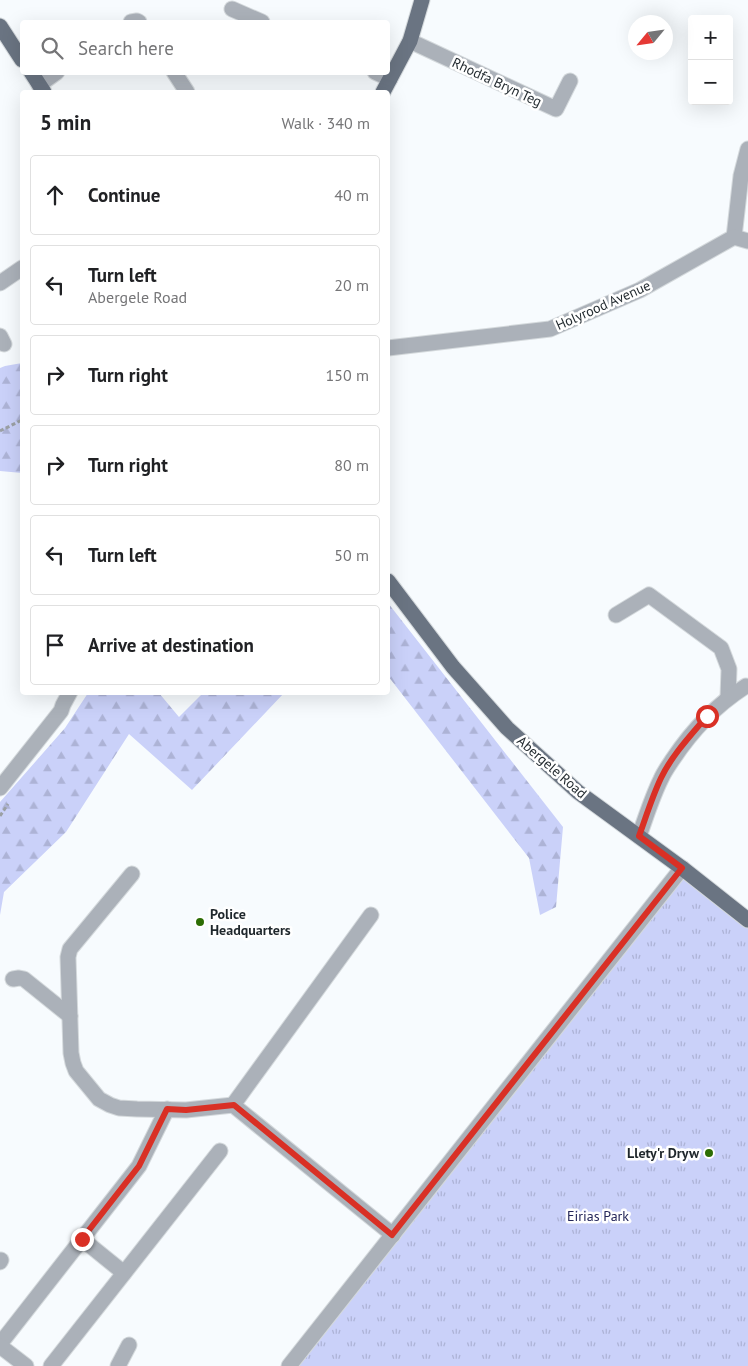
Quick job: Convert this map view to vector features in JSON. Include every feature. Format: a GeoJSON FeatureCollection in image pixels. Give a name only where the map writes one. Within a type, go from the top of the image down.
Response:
{"type":"FeatureCollection","features":[{"type":"Feature","properties":{"kind":"main road"},"geometry":{"type":"LineString","coordinates":[[386,86],[410,41],[422,0]]}},
{"type":"Feature","properties":{"kind":"main road"},"geometry":{"type":"LineString","coordinates":[[0,26],[20,57]]}},
{"type":"Feature","properties":{"kind":"main road","name":"Abergele Road"},"geometry":{"type":"LineString","coordinates":[[390,584],[453,667],[507,728],[578,792],[682,868],[748,920]]}},
{"type":"Feature","properties":{"kind":"street"},"geometry":{"type":"LineString","coordinates":[[232,9],[257,20]]}},
{"type":"Feature","properties":{"kind":"street","name":"Rhodfa Bryn Teg"},"geometry":{"type":"LineString","coordinates":[[410,41],[556,109],[570,81]]}},
{"type":"Feature","properties":{"kind":"street"},"geometry":{"type":"LineString","coordinates":[[38,83],[51,75]]}},
{"type":"Feature","properties":{"kind":"street"},"geometry":{"type":"LineString","coordinates":[[176,75],[186,90]]}},
{"type":"Feature","properties":{"kind":"street"},"geometry":{"type":"LineString","coordinates":[[377,75],[386,86]]}},
{"type":"Feature","properties":{"kind":"street"},"geometry":{"type":"LineString","coordinates":[[741,239],[741,176],[748,149]]}},
{"type":"Feature","properties":{"kind":"street","name":"Holyrood Avenue"},"geometry":{"type":"LineString","coordinates":[[390,348],[550,328],[640,290],[741,239]]}},
{"type":"Feature","properties":{"kind":"street"},"geometry":{"type":"LineString","coordinates":[[0,283],[20,269]]}},
{"type":"Feature","properties":{"kind":"street"},"geometry":{"type":"LineString","coordinates":[[616,614],[649,595],[713,642],[721,648],[729,669],[728,697]]}},
{"type":"Feature","properties":{"kind":"street"},"geometry":{"type":"LineString","coordinates":[[639,836],[662,776],[683,744],[707,716],[728,697],[746,686]]}},
{"type":"Feature","properties":{"kind":"street"},"geometry":{"type":"LineString","coordinates":[[0,788],[61,712],[68,695]]}},
{"type":"Feature","properties":{"kind":"street"},"geometry":{"type":"LineString","coordinates":[[289,1366],[682,868]]}},
{"type":"Feature","properties":{"kind":"street"},"geometry":{"type":"LineString","coordinates":[[132,874],[70,949],[68,957],[70,1016],[73,1063],[76,1071],[99,1099],[119,1108],[186,1110],[234,1105],[392,1235]]}},
{"type":"Feature","properties":{"kind":"street"},"geometry":{"type":"LineString","coordinates":[[234,1105],[371,915]]}},
{"type":"Feature","properties":{"kind":"street"},"geometry":{"type":"LineString","coordinates":[[13,979],[19,978],[24,980],[70,1016]]}},
{"type":"Feature","properties":{"kind":"street"},"geometry":{"type":"LineString","coordinates":[[26,1366],[0,1345],[139,1166],[167,1109]]}},
{"type":"Feature","properties":{"kind":"street"},"geometry":{"type":"LineString","coordinates":[[51,1366],[220,1151]]}},
{"type":"Feature","properties":{"kind":"street"},"geometry":{"type":"LineString","coordinates":[[82,1239],[124,1273]]}},
{"type":"Feature","properties":{"kind":"street"},"geometry":{"type":"LineString","coordinates":[[118,1366],[129,1345]]}},
{"type":"Feature","properties":{"kind":"path"},"geometry":{"type":"LineString","coordinates":[[0,431],[20,421]]}},
{"type":"Feature","properties":{"kind":"green space"},"geometry":{"type":"Polygon","coordinates":[[[20,363],[20,473],[0,471],[0,368],[20,363]]]}},
{"type":"Feature","properties":{"kind":"green space"},"geometry":{"type":"Polygon","coordinates":[[[390,606],[563,827],[556,907],[540,915],[529,858],[390,679],[390,606]]]}},
{"type":"Feature","properties":{"kind":"green space"},"geometry":{"type":"Polygon","coordinates":[[[87,695],[161,695],[179,717],[201,695],[282,695],[192,790],[129,734],[66,832],[4,892],[0,915],[0,802],[65,728],[87,695]]]}},
{"type":"Feature","properties":{"kind":"green space","name":"Eirias Park"},"geometry":{"type":"Polygon","coordinates":[[[682,868],[748,917],[748,1366],[289,1366],[682,868]]]}},
{"type":"Feature","properties":{"kind":"place","name":"Police Headquarters"},"geometry":{"type":"Point","coordinates":[200,922]}},
{"type":"Feature","properties":{"kind":"place","name":"Llety'r Dryw"},"geometry":{"type":"Point","coordinates":[709,1153]}},
{"type":"Feature","properties":{"kind":"route"},"geometry":{"type":"LineString","coordinates":[[82,1239],[139,1166],[167,1109],[186,1110],[234,1105],[392,1235],[682,868],[639,836],[662,776],[683,744],[707,716]]}}]}
